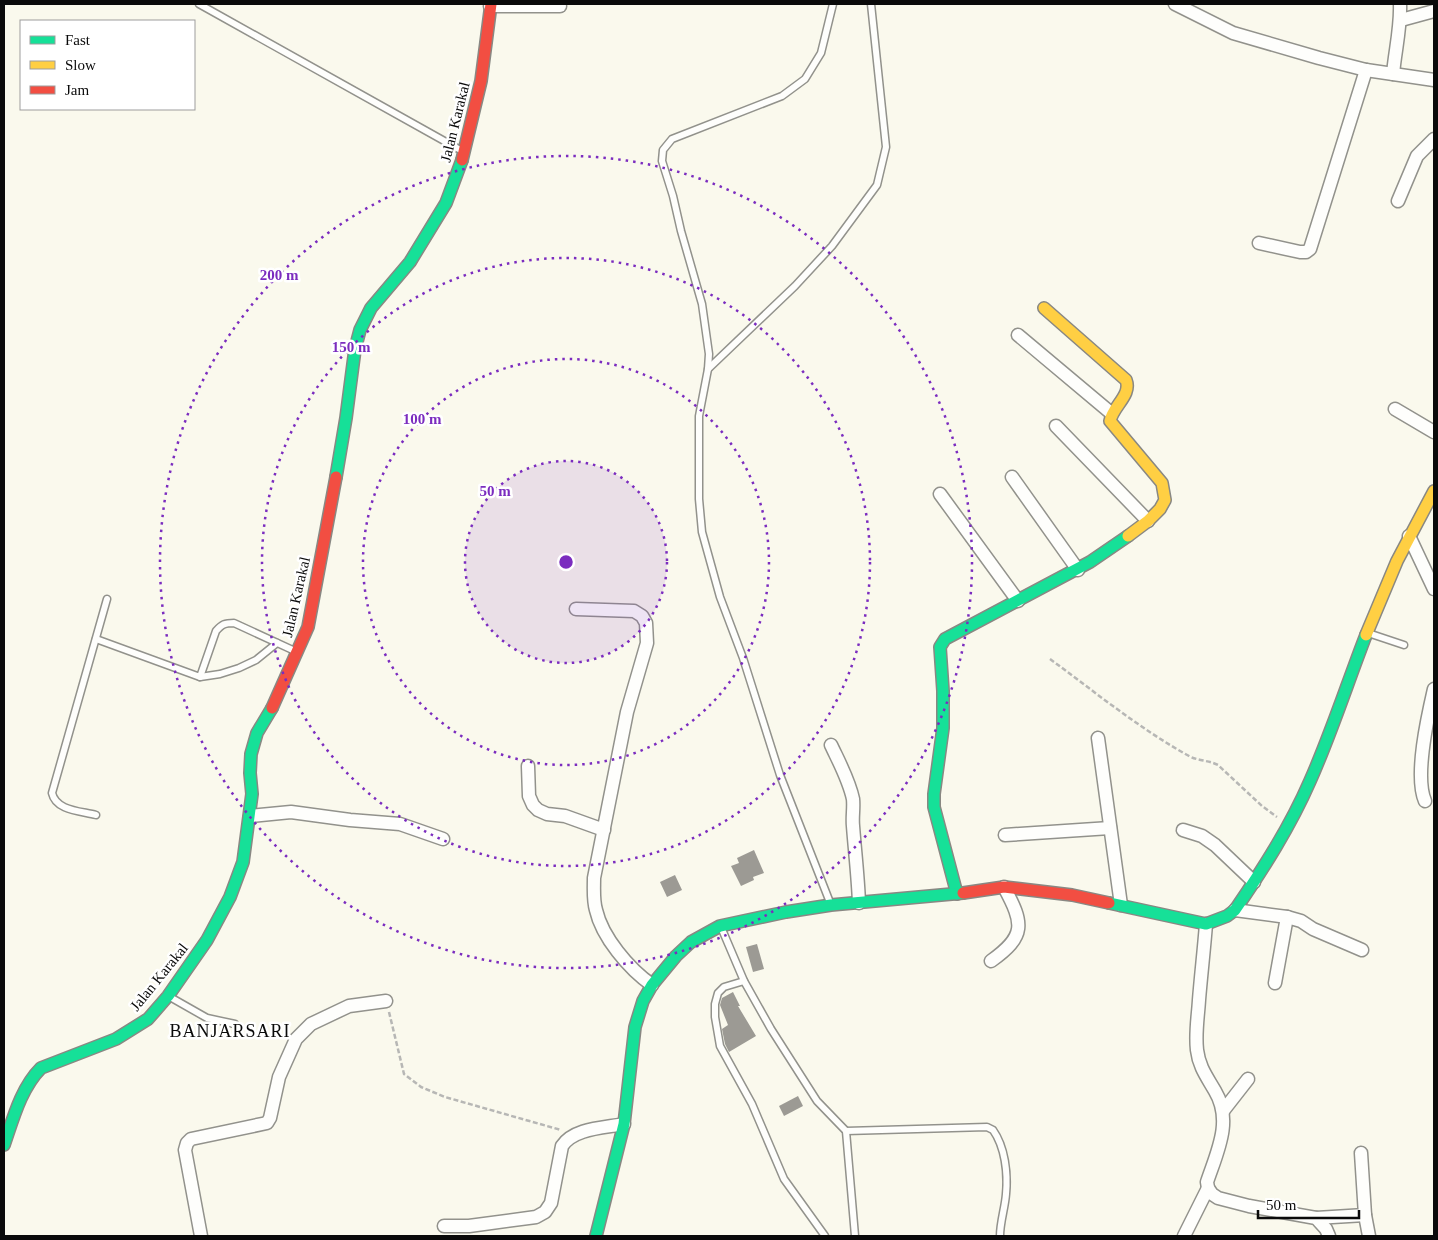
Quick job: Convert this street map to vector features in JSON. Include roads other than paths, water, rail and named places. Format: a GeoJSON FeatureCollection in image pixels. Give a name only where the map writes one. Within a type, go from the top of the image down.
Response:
{"type":"FeatureCollection","features":[{"type":"Feature","properties":{"kind":"street"},"geometry":{"type":"LineString","coordinates":[[1175,4],[1233,33],[1366,70],[1434,80]]}},
{"type":"Feature","properties":{"kind":"street"},"geometry":{"type":"LineString","coordinates":[[1393,74],[1401,20],[1400,4]]}},
{"type":"Feature","properties":{"kind":"street","name":"Jalan Karakal"},"geometry":{"type":"LineString","coordinates":[[4,1145],[17,1109],[32,1078],[41,1068],[116,1040],[148,1019],[168,996],[208,940],[230,897],[243,862],[252,794],[250,773],[253,747],[308,627],[321,563],[346,418],[355,349],[360,330],[371,308],[410,262],[446,203],[465,153],[481,81],[490,5]]}},
{"type":"Feature","properties":{"kind":"street"},"geometry":{"type":"LineString","coordinates":[[490,5],[560,6]]}},
{"type":"Feature","properties":{"kind":"street"},"geometry":{"type":"LineString","coordinates":[[1401,20],[1434,11]]}},
{"type":"Feature","properties":{"kind":"street"},"geometry":{"type":"LineString","coordinates":[[1259,243],[1300,252],[1306,252],[1310,249],[1366,70]]}},
{"type":"Feature","properties":{"kind":"street"},"geometry":{"type":"LineString","coordinates":[[1398,201],[1417,156],[1434,139]]}},
{"type":"Feature","properties":{"kind":"street"},"geometry":{"type":"LineString","coordinates":[[957,894],[934,807],[943,728],[940,647],[946,639],[1078,570],[1113,548],[1148,521],[1160,509],[1164,500],[1162,483],[1110,421],[1111,413],[1128,389],[1126,380],[1044,308]]}},
{"type":"Feature","properties":{"kind":"street"},"geometry":{"type":"LineString","coordinates":[[1018,335],[1111,413]]}},
{"type":"Feature","properties":{"kind":"street"},"geometry":{"type":"LineString","coordinates":[[1395,409],[1434,432]]}},
{"type":"Feature","properties":{"kind":"street"},"geometry":{"type":"LineString","coordinates":[[1056,426],[1148,521]]}},
{"type":"Feature","properties":{"kind":"street"},"geometry":{"type":"LineString","coordinates":[[1012,477],[1078,570]]}},
{"type":"Feature","properties":{"kind":"street"},"geometry":{"type":"LineString","coordinates":[[596,1236],[624,1124],[635,1027],[643,1001],[652,985],[676,956],[691,942],[720,926],[831,905],[1004,888],[1072,894],[1206,924],[1227,916],[1235,910],[1254,882],[1300,803],[1326,743],[1366,633],[1409,536],[1434,491]]}},
{"type":"Feature","properties":{"kind":"street"},"geometry":{"type":"LineString","coordinates":[[940,494],[1018,601]]}},
{"type":"Feature","properties":{"kind":"street"},"geometry":{"type":"LineString","coordinates":[[1409,536],[1434,590]]}},
{"type":"Feature","properties":{"kind":"street"},"geometry":{"type":"LineString","coordinates":[[576,609],[634,611],[642,616],[646,623],[647,643],[627,712],[594,878],[594,897],[599,921],[617,950],[628,965],[652,985]]}},
{"type":"Feature","properties":{"kind":"street"},"geometry":{"type":"LineString","coordinates":[[1426,801],[1422,790],[1422,766],[1429,710],[1434,689]]}},
{"type":"Feature","properties":{"kind":"street"},"geometry":{"type":"LineString","coordinates":[[1098,738],[1121,905]]}},
{"type":"Feature","properties":{"kind":"street"},"geometry":{"type":"LineString","coordinates":[[831,745],[848,782],[853,798],[852,823],[857,862],[859,903]]}},
{"type":"Feature","properties":{"kind":"street"},"geometry":{"type":"LineString","coordinates":[[528,766],[529,796],[533,805],[538,810],[548,814],[565,816],[604,830]]}},
{"type":"Feature","properties":{"kind":"street"},"geometry":{"type":"LineString","coordinates":[[250,816],[291,812],[400,824],[443,839]]}},
{"type":"Feature","properties":{"kind":"street"},"geometry":{"type":"LineString","coordinates":[[1005,835],[1110,828]]}},
{"type":"Feature","properties":{"kind":"street"},"geometry":{"type":"LineString","coordinates":[[1183,830],[1202,836],[1215,845],[1254,882]]}},
{"type":"Feature","properties":{"kind":"street"},"geometry":{"type":"LineString","coordinates":[[991,961],[1008,949],[1016,938],[1018,929],[1014,906],[1004,888]]}},
{"type":"Feature","properties":{"kind":"street"},"geometry":{"type":"LineString","coordinates":[[1235,910],[1287,917],[1362,950]]}},
{"type":"Feature","properties":{"kind":"street"},"geometry":{"type":"LineString","coordinates":[[1275,983],[1287,917]]}},
{"type":"Feature","properties":{"kind":"street"},"geometry":{"type":"LineString","coordinates":[[1206,924],[1196,1032],[1197,1050],[1200,1067],[1219,1099],[1223,1111],[1224,1126],[1207,1182],[1208,1188],[1218,1198],[1249,1206],[1316,1218],[1365,1215]]}},
{"type":"Feature","properties":{"kind":"street"},"geometry":{"type":"LineString","coordinates":[[201,1236],[185,1150],[187,1143],[191,1139],[267,1123],[270,1118],[279,1077],[296,1039],[311,1024],[349,1006],[386,1001]]}},
{"type":"Feature","properties":{"kind":"street"},"geometry":{"type":"LineString","coordinates":[[1223,1111],[1248,1079]]}},
{"type":"Feature","properties":{"kind":"street"},"geometry":{"type":"LineString","coordinates":[[444,1226],[469,1226],[536,1217],[545,1212],[551,1203],[562,1146],[566,1140],[574,1134],[624,1124]]}},
{"type":"Feature","properties":{"kind":"street"},"geometry":{"type":"LineString","coordinates":[[1361,1153],[1365,1215],[1369,1236]]}},
{"type":"Feature","properties":{"kind":"street"},"geometry":{"type":"LineString","coordinates":[[1184,1236],[1208,1188]]}},
{"type":"Feature","properties":{"kind":"street"},"geometry":{"type":"LineString","coordinates":[[1316,1218],[1326,1229],[1329,1236]]}},
{"type":"Feature","properties":{"kind":"lane"},"geometry":{"type":"LineString","coordinates":[[199,4],[465,153]]}},
{"type":"Feature","properties":{"kind":"lane"},"geometry":{"type":"LineString","coordinates":[[831,905],[780,775],[743,658],[720,597],[702,532],[699,500],[699,416],[709,354],[702,304],[680,231],[673,196],[662,161],[663,150],[672,139],[782,96],[805,79],[821,53],[833,4]]}},
{"type":"Feature","properties":{"kind":"lane"},"geometry":{"type":"LineString","coordinates":[[708,369],[795,286],[832,246],[877,186],[886,147],[872,4]]}},
{"type":"Feature","properties":{"kind":"lane"},"geometry":{"type":"LineString","coordinates":[[96,815],[63,807],[56,803],[52,793],[107,599]]}},
{"type":"Feature","properties":{"kind":"lane"},"geometry":{"type":"LineString","coordinates":[[200,677],[216,631],[225,623],[234,623],[298,652]]}},
{"type":"Feature","properties":{"kind":"lane"},"geometry":{"type":"LineString","coordinates":[[1366,633],[1404,644]]}},
{"type":"Feature","properties":{"kind":"lane"},"geometry":{"type":"LineString","coordinates":[[96,639],[200,677],[220,674],[239,668],[256,660],[277,643]]}},
{"type":"Feature","properties":{"kind":"lane"},"geometry":{"type":"LineString","coordinates":[[720,926],[744,981],[797,1072],[817,1101],[846,1131],[855,1236]]}},
{"type":"Feature","properties":{"kind":"lane"},"geometry":{"type":"LineString","coordinates":[[744,981],[724,987],[718,993],[715,1004],[715,1017],[720,1046],[752,1104],[784,1180],[825,1236]]}},
{"type":"Feature","properties":{"kind":"lane"},"geometry":{"type":"LineString","coordinates":[[168,996],[197,1014],[217,1021],[235,1024]]}},
{"type":"Feature","properties":{"kind":"lane"},"geometry":{"type":"LineString","coordinates":[[846,1131],[986,1127],[993,1130],[1003,1152],[1006,1170],[1006,1193],[1000,1236]]}},
{"type":"Feature","properties":{"kind":"district","name":"BANJARSARI"},"geometry":{"type":"Point","coordinates":[230,1031]}}]}
